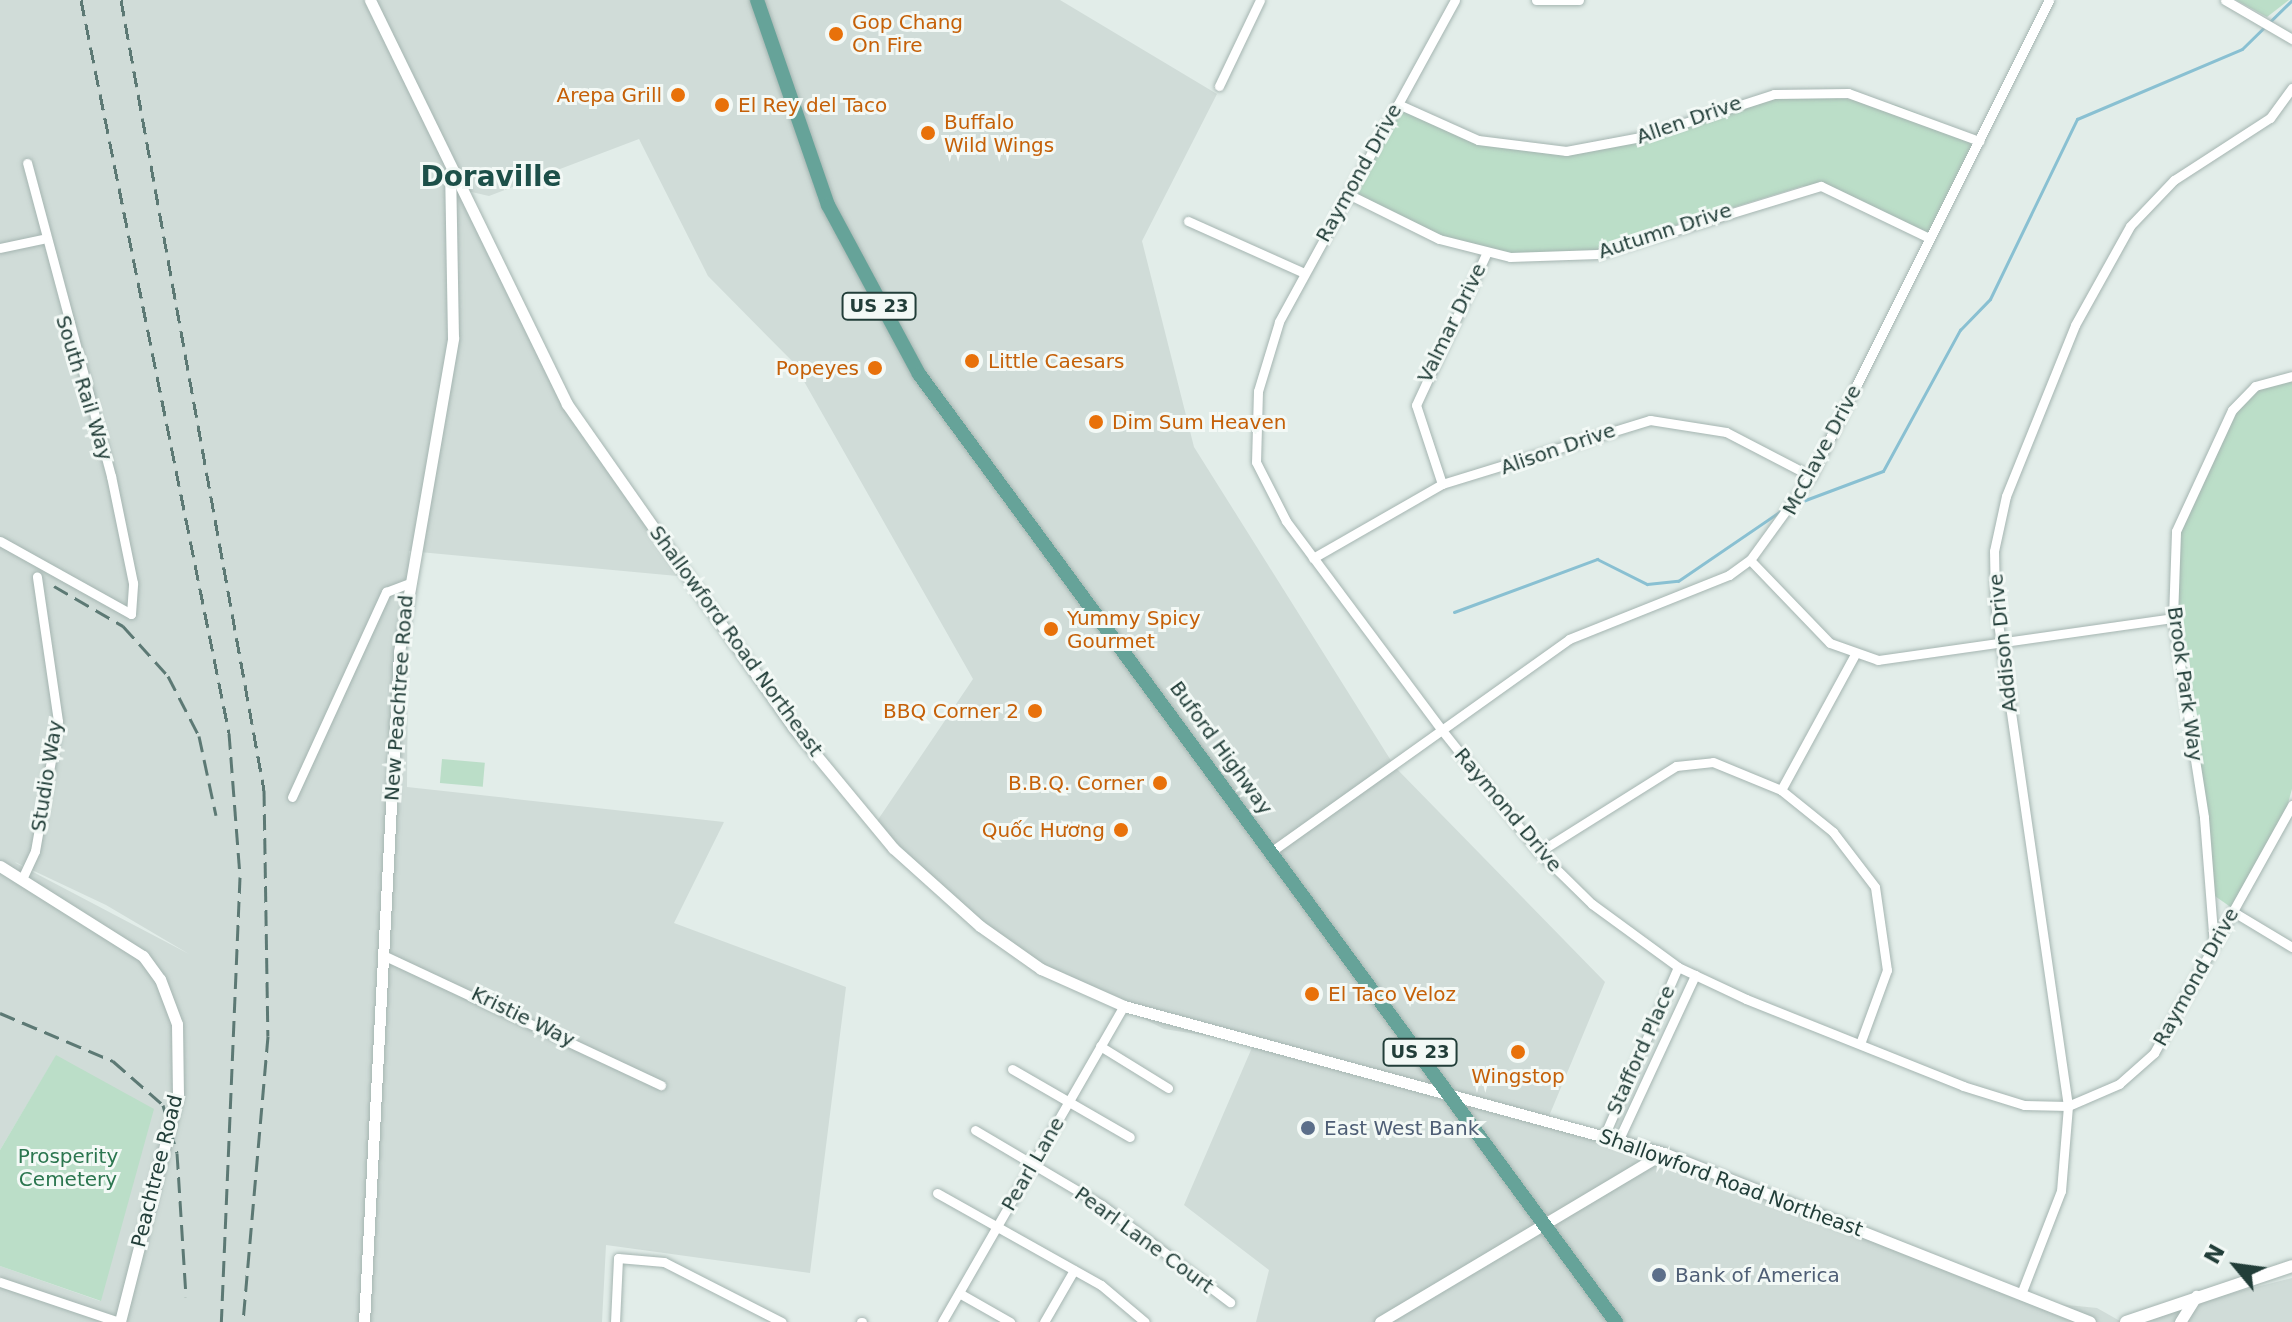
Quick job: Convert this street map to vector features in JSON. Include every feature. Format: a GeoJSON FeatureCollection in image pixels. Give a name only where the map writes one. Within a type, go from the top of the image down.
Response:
{"type":"FeatureCollection","features":[{"type":"Feature","properties":{"kind":"main road","name":"Buford Highway"},"geometry":{"type":"LineString","coordinates":[[757,0],[818,183],[899,341],[1616,1322]]}},
{"type":"Feature","properties":{"kind":"main road"},"geometry":{"type":"LineString","coordinates":[[2126,1322],[2199,1293],[2292,1266]]}},
{"type":"Feature","properties":{"kind":"street","name":"New Peachtree Road"},"geometry":{"type":"LineString","coordinates":[[364,1322],[407,584],[453,338],[450,170],[370,0]]}},
{"type":"Feature","properties":{"kind":"street"},"geometry":{"type":"LineString","coordinates":[[1219,86],[1260,0]]}},
{"type":"Feature","properties":{"kind":"street","name":"Raymond Drive"},"geometry":{"type":"LineString","coordinates":[[1455,0],[1350,195],[1302,272],[1268,352],[1253,441],[1264,483],[1313,558],[1441,729],[1539,852],[1613,922],[1678,967],[1998,1097],[2068,1106],[2119,1084],[2154,1053],[2292,805]]}},
{"type":"Feature","properties":{"kind":"street"},"geometry":{"type":"LineString","coordinates":[[1536,0],[1579,0]]}},
{"type":"Feature","properties":{"kind":"street","name":"McClave Drive"},"geometry":{"type":"LineString","coordinates":[[1272,851],[1569,639],[1729,575],[1750,560],[1790,512],[1811,476],[2049,0]]}},
{"type":"Feature","properties":{"kind":"street"},"geometry":{"type":"LineString","coordinates":[[2225,0],[2292,39]]}},
{"type":"Feature","properties":{"kind":"street","name":"Addison Drive"},"geometry":{"type":"LineString","coordinates":[[2021,1294],[2061,1191],[2068,1106],[2001,647],[1994,551],[2006,496],[2075,325],[2151,198],[2270,118],[2292,88]]}},
{"type":"Feature","properties":{"kind":"street","name":"Allen Drive"},"geometry":{"type":"LineString","coordinates":[[1398,104],[1478,140],[1566,151],[1641,137],[1774,94],[1848,93],[1979,141]]}},
{"type":"Feature","properties":{"kind":"street","name":"South Rail Way"},"geometry":{"type":"LineString","coordinates":[[0,541],[131,614],[133,583],[111,476],[42,239],[27,163]]}},
{"type":"Feature","properties":{"kind":"street","name":"Shallowford Road Northeast"},"geometry":{"type":"LineString","coordinates":[[450,170],[567,404],[793,727],[944,898],[1041,969],[1124,1006],[1454,1098],[1605,1134],[1664,1153],[2090,1322]]}},
{"type":"Feature","properties":{"kind":"street","name":"Autumn Drive"},"geometry":{"type":"LineString","coordinates":[[1350,195],[1439,239],[1487,252],[1598,254],[1821,186],[1929,238]]}},
{"type":"Feature","properties":{"kind":"street"},"geometry":{"type":"LineString","coordinates":[[1188,221],[1302,272]]}},
{"type":"Feature","properties":{"kind":"street"},"geometry":{"type":"LineString","coordinates":[[0,248],[42,239]]}},
{"type":"Feature","properties":{"kind":"street","name":"Valmar Drive"},"geometry":{"type":"LineString","coordinates":[[1442,484],[1416,405],[1487,252]]}},
{"type":"Feature","properties":{"kind":"street","name":"Brook Park Way"},"geometry":{"type":"LineString","coordinates":[[2214,945],[2204,817],[2173,618],[2172,562],[2187,497],[2232,410],[2255,386],[2292,376]]}},
{"type":"Feature","properties":{"kind":"street","name":"Alison Drive"},"geometry":{"type":"LineString","coordinates":[[1313,558],[1442,484],[1650,420],[1726,432],[1811,476]]}},
{"type":"Feature","properties":{"kind":"street"},"geometry":{"type":"LineString","coordinates":[[1750,560],[1798,618],[1854,656],[1878,660],[2001,647],[2173,618]]}},
{"type":"Feature","properties":{"kind":"street","name":"Studio Way"},"geometry":{"type":"LineString","coordinates":[[22,879],[35,851],[58,721],[37,577]]}},
{"type":"Feature","properties":{"kind":"street"},"geometry":{"type":"LineString","coordinates":[[292,797],[386,592],[407,584]]}},
{"type":"Feature","properties":{"kind":"street"},"geometry":{"type":"LineString","coordinates":[[1781,790],[1854,656]]}},
{"type":"Feature","properties":{"kind":"street"},"geometry":{"type":"LineString","coordinates":[[1539,852],[1650,777],[1686,763],[1713,762],[1781,790],[1833,832],[1875,887],[1887,970],[1861,1041]]}},
{"type":"Feature","properties":{"kind":"street","name":"Peachtree Road"},"geometry":{"type":"LineString","coordinates":[[0,866],[143,956],[160,979],[177,1024],[178,1094],[119,1322]]}},
{"type":"Feature","properties":{"kind":"street"},"geometry":{"type":"LineString","coordinates":[[2232,911],[2292,947]]}},
{"type":"Feature","properties":{"kind":"street","name":"Kristie Way"},"geometry":{"type":"LineString","coordinates":[[383,955],[661,1085]]}},
{"type":"Feature","properties":{"kind":"street","name":"Stafford Place"},"geometry":{"type":"LineString","coordinates":[[1605,1134],[1678,967]]}},
{"type":"Feature","properties":{"kind":"street","name":"Stafford Place"},"geometry":{"type":"LineString","coordinates":[[1619,1139],[1695,975]]}},
{"type":"Feature","properties":{"kind":"street","name":"Pearl Lane"},"geometry":{"type":"LineString","coordinates":[[942,1322],[1124,1006]]}},
{"type":"Feature","properties":{"kind":"street"},"geometry":{"type":"LineString","coordinates":[[1100,1046],[1168,1088]]}},
{"type":"Feature","properties":{"kind":"street"},"geometry":{"type":"LineString","coordinates":[[1012,1069],[1130,1137]]}},
{"type":"Feature","properties":{"kind":"street","name":"Pearl Lane Court"},"geometry":{"type":"LineString","coordinates":[[975,1130],[1102,1205],[1230,1302]]}},
{"type":"Feature","properties":{"kind":"street"},"geometry":{"type":"LineString","coordinates":[[1380,1322],[1664,1153]]}},
{"type":"Feature","properties":{"kind":"street"},"geometry":{"type":"LineString","coordinates":[[937,1193],[1074,1270],[1145,1322]]}},
{"type":"Feature","properties":{"kind":"street"},"geometry":{"type":"LineString","coordinates":[[615,1322],[618,1258],[664,1262],[782,1322]]}},
{"type":"Feature","properties":{"kind":"street"},"geometry":{"type":"LineString","coordinates":[[1044,1322],[1074,1270]]}},
{"type":"Feature","properties":{"kind":"street"},"geometry":{"type":"LineString","coordinates":[[0,1282],[119,1322]]}},
{"type":"Feature","properties":{"kind":"street"},"geometry":{"type":"LineString","coordinates":[[959,1293],[1010,1322]]}},
{"type":"Feature","properties":{"kind":"street"},"geometry":{"type":"LineString","coordinates":[[2180,1322],[2199,1293]]}},
{"type":"Feature","properties":{"kind":"shaded area"},"geometry":{"type":"Polygon","coordinates":[[[0,0],[1060,0],[1217,94],[1142,241],[1194,447],[1395,767],[1605,982],[1547,1121],[1664,1153],[2027,1301],[2097,1308],[2120,1321],[2292,1278],[2292,1322],[1256,1322],[1269,1270],[1184,1205],[1254,1043],[1164,1029],[1026,959],[871,830],[973,679],[793,362],[708,276],[639,139],[489,196],[463,190],[551,372],[688,577],[409,551],[407,787],[724,822],[674,923],[846,987],[810,1273],[606,1245],[602,1322],[0,1322],[0,1266],[100,1301],[56,1056],[0,1150],[0,0]],[[15,862],[189,954],[106,905],[15,862]]]}},
{"type":"Feature","properties":{"kind":"green space"},"geometry":{"type":"Polygon","coordinates":[[[2236,0],[2289,0],[2267,17],[2236,0]]]}},
{"type":"Feature","properties":{"kind":"green space"},"geometry":{"type":"Polygon","coordinates":[[[1779,91],[1896,105],[1981,139],[1931,235],[1841,191],[1803,186],[1566,259],[1477,252],[1351,196],[1398,106],[1479,141],[1554,151],[1639,139],[1779,91]]]}},
{"type":"Feature","properties":{"kind":"green space"},"geometry":{"type":"Polygon","coordinates":[[[2282,378],[2292,380],[2292,789],[2283,821],[2232,908],[2212,894],[2172,556],[2187,497],[2240,399],[2282,378]]]}},
{"type":"Feature","properties":{"kind":"green space"},"geometry":{"type":"Polygon","coordinates":[[[442,759],[485,763],[483,787],[440,783],[442,759]]]}},
{"type":"Feature","properties":{"kind":"green space","name":"Prosperity Cemetery"},"geometry":{"type":"Polygon","coordinates":[[[56,1055],[154,1109],[101,1301],[0,1266],[0,1150],[56,1055]]]}},
{"type":"Feature","properties":{"kind":"waterway"},"geometry":{"type":"LineString","coordinates":[[1792,505],[1883,471],[1960,330],[1990,299],[2077,119],[2242,49],[2292,0]]}},
{"type":"Feature","properties":{"kind":"waterway"},"geometry":{"type":"LineString","coordinates":[[1454,612],[1597,559],[1647,584],[1678,581],[1782,510]]}},
{"type":"Feature","properties":{"kind":"railway"},"geometry":{"type":"LineString","coordinates":[[81,0],[229,733],[240,877],[221,1322]]}},
{"type":"Feature","properties":{"kind":"railway"},"geometry":{"type":"LineString","coordinates":[[121,0],[264,790],[268,1036],[243,1322]]}},
{"type":"Feature","properties":{"kind":"railway"},"geometry":{"type":"LineString","coordinates":[[54,586],[123,626],[168,676],[199,736],[216,815]]}},
{"type":"Feature","properties":{"kind":"railway"},"geometry":{"type":"LineString","coordinates":[[0,1013],[113,1061],[163,1105],[177,1153],[186,1297]]}},
{"type":"Feature","properties":{"kind":"place","name":"Gop Chang On Fire"},"geometry":{"type":"Point","coordinates":[836,34]}},
{"type":"Feature","properties":{"kind":"place","name":"Arepa Grill"},"geometry":{"type":"Point","coordinates":[678,95]}},
{"type":"Feature","properties":{"kind":"place","name":"El Rey del Taco"},"geometry":{"type":"Point","coordinates":[722,105]}},
{"type":"Feature","properties":{"kind":"place","name":"Buffalo Wild Wings"},"geometry":{"type":"Point","coordinates":[928,133]}},
{"type":"Feature","properties":{"kind":"place","name":"Little Caesars"},"geometry":{"type":"Point","coordinates":[972,361]}},
{"type":"Feature","properties":{"kind":"place","name":"Popeyes"},"geometry":{"type":"Point","coordinates":[875,368]}},
{"type":"Feature","properties":{"kind":"place","name":"Dim Sum Heaven"},"geometry":{"type":"Point","coordinates":[1096,422]}},
{"type":"Feature","properties":{"kind":"place","name":"Yummy Spicy Gourmet"},"geometry":{"type":"Point","coordinates":[1051,629]}},
{"type":"Feature","properties":{"kind":"place","name":"BBQ Corner 2"},"geometry":{"type":"Point","coordinates":[1035,711]}},
{"type":"Feature","properties":{"kind":"place","name":"B.B.Q. Corner"},"geometry":{"type":"Point","coordinates":[1160,783]}},
{"type":"Feature","properties":{"kind":"place","name":"Quốc Hương"},"geometry":{"type":"Point","coordinates":[1121,830]}},
{"type":"Feature","properties":{"kind":"place","name":"El Taco Veloz"},"geometry":{"type":"Point","coordinates":[1312,994]}},
{"type":"Feature","properties":{"kind":"place","name":"Wingstop"},"geometry":{"type":"Point","coordinates":[1518,1052]}},
{"type":"Feature","properties":{"kind":"place","name":"East West Bank"},"geometry":{"type":"Point","coordinates":[1308,1128]}},
{"type":"Feature","properties":{"kind":"place","name":"Bank of America"},"geometry":{"type":"Point","coordinates":[1659,1275]}},
{"type":"Feature","properties":{"kind":"district","name":"Doraville"},"geometry":{"type":"Point","coordinates":[491,177]}}]}
